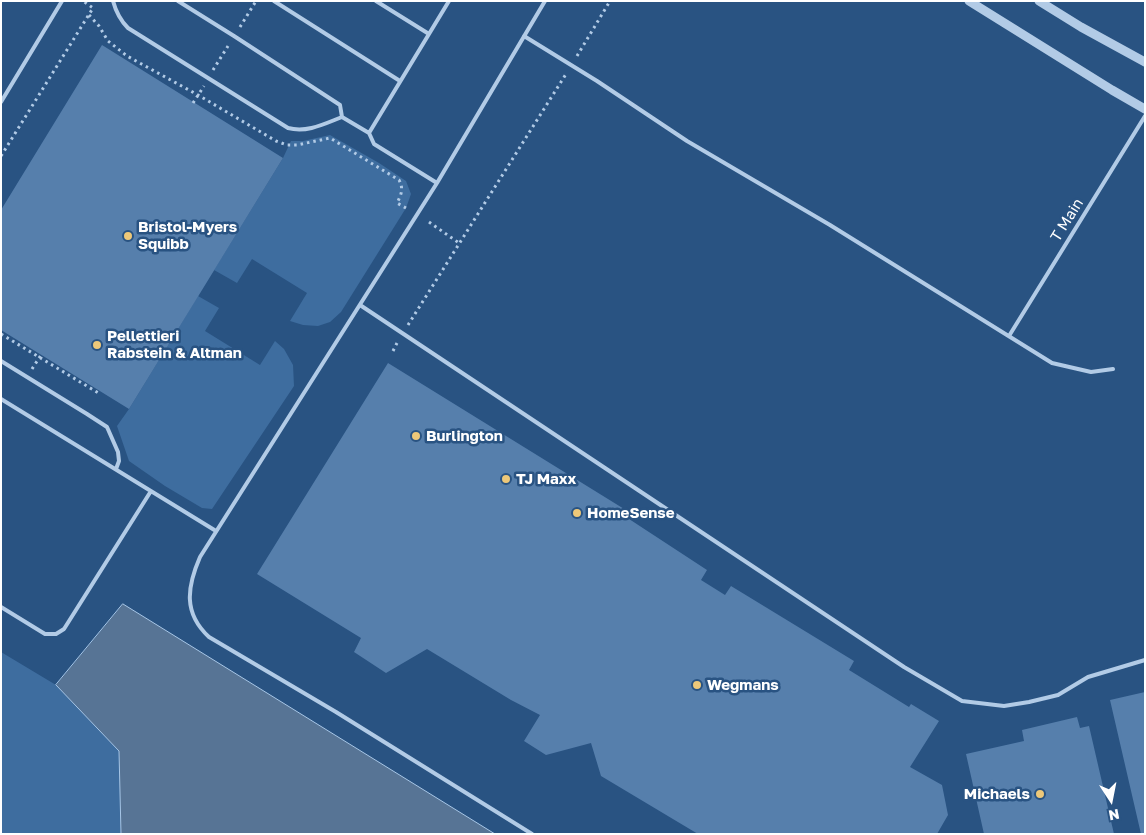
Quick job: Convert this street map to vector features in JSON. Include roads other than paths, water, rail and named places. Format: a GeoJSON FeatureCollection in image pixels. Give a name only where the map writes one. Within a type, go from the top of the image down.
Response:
{"type":"FeatureCollection","features":[{"type":"Feature","properties":{"kind":"street"},"geometry":{"type":"LineString","coordinates":[[969,1],[1145,109]]}},
{"type":"Feature","properties":{"kind":"street"},"geometry":{"type":"LineString","coordinates":[[1039,1],[1081,27],[1145,62]]}},
{"type":"Feature","properties":{"kind":"lane"},"geometry":{"type":"LineString","coordinates":[[1,102],[62,1]]}},
{"type":"Feature","properties":{"kind":"lane"},"geometry":{"type":"LineString","coordinates":[[113,1],[115,11],[128,28],[288,128],[298,130],[310,128],[342,117],[369,133],[374,144],[437,183]]}},
{"type":"Feature","properties":{"kind":"lane"},"geometry":{"type":"LineString","coordinates":[[178,1],[340,104],[342,117]]}},
{"type":"Feature","properties":{"kind":"lane"},"geometry":{"type":"LineString","coordinates":[[274,1],[400,81]]}},
{"type":"Feature","properties":{"kind":"lane"},"geometry":{"type":"LineString","coordinates":[[376,1],[429,34]]}},
{"type":"Feature","properties":{"kind":"lane"},"geometry":{"type":"LineString","coordinates":[[369,133],[450,1]]}},
{"type":"Feature","properties":{"kind":"lane"},"geometry":{"type":"LineString","coordinates":[[532,834],[336,712],[209,637],[200,629],[194,619],[190,608],[190,592],[193,574],[200,557],[216,530],[437,183],[546,1]]}},
{"type":"Feature","properties":{"kind":"lane"},"geometry":{"type":"LineString","coordinates":[[524,36],[572,65],[687,141],[814,215],[1052,363],[1091,372],[1113,369]]}},
{"type":"Feature","properties":{"kind":"lane","name":"T Main"},"geometry":{"type":"LineString","coordinates":[[1009,336],[1145,116]]}},
{"type":"Feature","properties":{"kind":"lane"},"geometry":{"type":"LineString","coordinates":[[360,304],[402,334],[904,667],[962,701],[1004,706],[1029,702],[1058,695],[1088,676],[1145,660]]}},
{"type":"Feature","properties":{"kind":"lane"},"geometry":{"type":"LineString","coordinates":[[1,361],[107,427],[118,452],[116,469]]}},
{"type":"Feature","properties":{"kind":"lane"},"geometry":{"type":"LineString","coordinates":[[1,399],[216,530]]}},
{"type":"Feature","properties":{"kind":"lane"},"geometry":{"type":"LineString","coordinates":[[1,607],[45,634],[56,634],[64,630],[151,491]]}},
{"type":"Feature","properties":{"kind":"place","name":"Bristol-Myers Squibb"},"geometry":{"type":"Point","coordinates":[128,236]}},
{"type":"Feature","properties":{"kind":"place","name":"Pellettieri Rabstein & Altman"},"geometry":{"type":"Point","coordinates":[97,345]}},
{"type":"Feature","properties":{"kind":"place","name":"Burlington"},"geometry":{"type":"Point","coordinates":[416,436]}},
{"type":"Feature","properties":{"kind":"place","name":"TJ Maxx"},"geometry":{"type":"Point","coordinates":[506,479]}},
{"type":"Feature","properties":{"kind":"place","name":"HomeSense"},"geometry":{"type":"Point","coordinates":[577,513]}},
{"type":"Feature","properties":{"kind":"place","name":"Wegmans"},"geometry":{"type":"Point","coordinates":[697,685]}},
{"type":"Feature","properties":{"kind":"place","name":"Michaels"},"geometry":{"type":"Point","coordinates":[1040,794]}}]}
